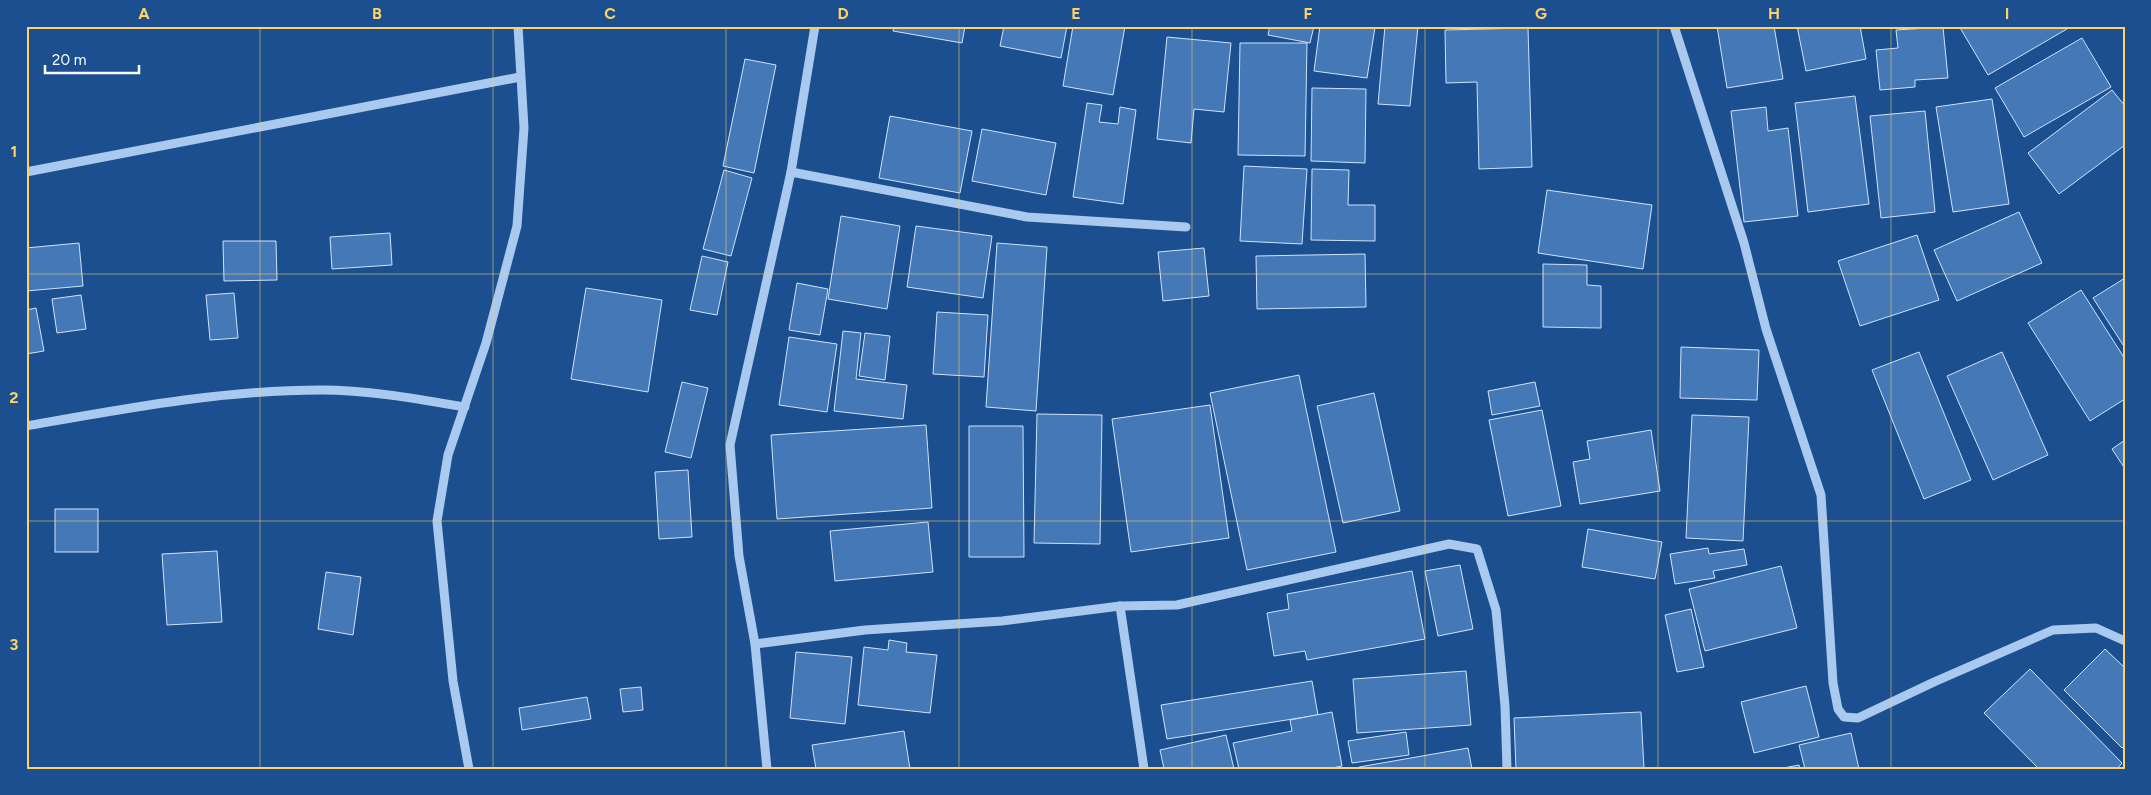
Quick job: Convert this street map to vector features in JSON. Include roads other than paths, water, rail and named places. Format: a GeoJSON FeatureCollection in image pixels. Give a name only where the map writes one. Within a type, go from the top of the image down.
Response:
{"type":"FeatureCollection","features":[{"type":"Feature","properties":{"kind":"street"},"geometry":{"type":"LineString","coordinates":[[469,769],[453,681],[437,521],[448,455],[486,343],[517,226],[524,128],[518,26]]}},
{"type":"Feature","properties":{"kind":"street"},"geometry":{"type":"LineString","coordinates":[[768,769],[755,644],[739,556],[730,445],[791,172],[815,26]]}},
{"type":"Feature","properties":{"kind":"street"},"geometry":{"type":"LineString","coordinates":[[1674,26],[1744,243],[1766,329],[1821,495],[1833,683],[1838,709],[1844,717],[1858,718],[1934,682],[2053,630],[2096,628],[2125,640]]}},
{"type":"Feature","properties":{"kind":"street"},"geometry":{"type":"LineString","coordinates":[[26,172],[520,77]]}},
{"type":"Feature","properties":{"kind":"street"},"geometry":{"type":"LineString","coordinates":[[791,172],[1027,217],[1186,227]]}},
{"type":"Feature","properties":{"kind":"street"},"geometry":{"type":"LineString","coordinates":[[26,426],[224,395],[322,390],[402,396],[465,407]]}},
{"type":"Feature","properties":{"kind":"street"},"geometry":{"type":"LineString","coordinates":[[755,644],[865,630],[1002,621],[1120,606],[1177,605],[1449,544],[1478,549],[1496,610],[1506,706],[1507,769]]}},
{"type":"Feature","properties":{"kind":"street"},"geometry":{"type":"LineString","coordinates":[[1120,606],[1144,769]]}}]}
